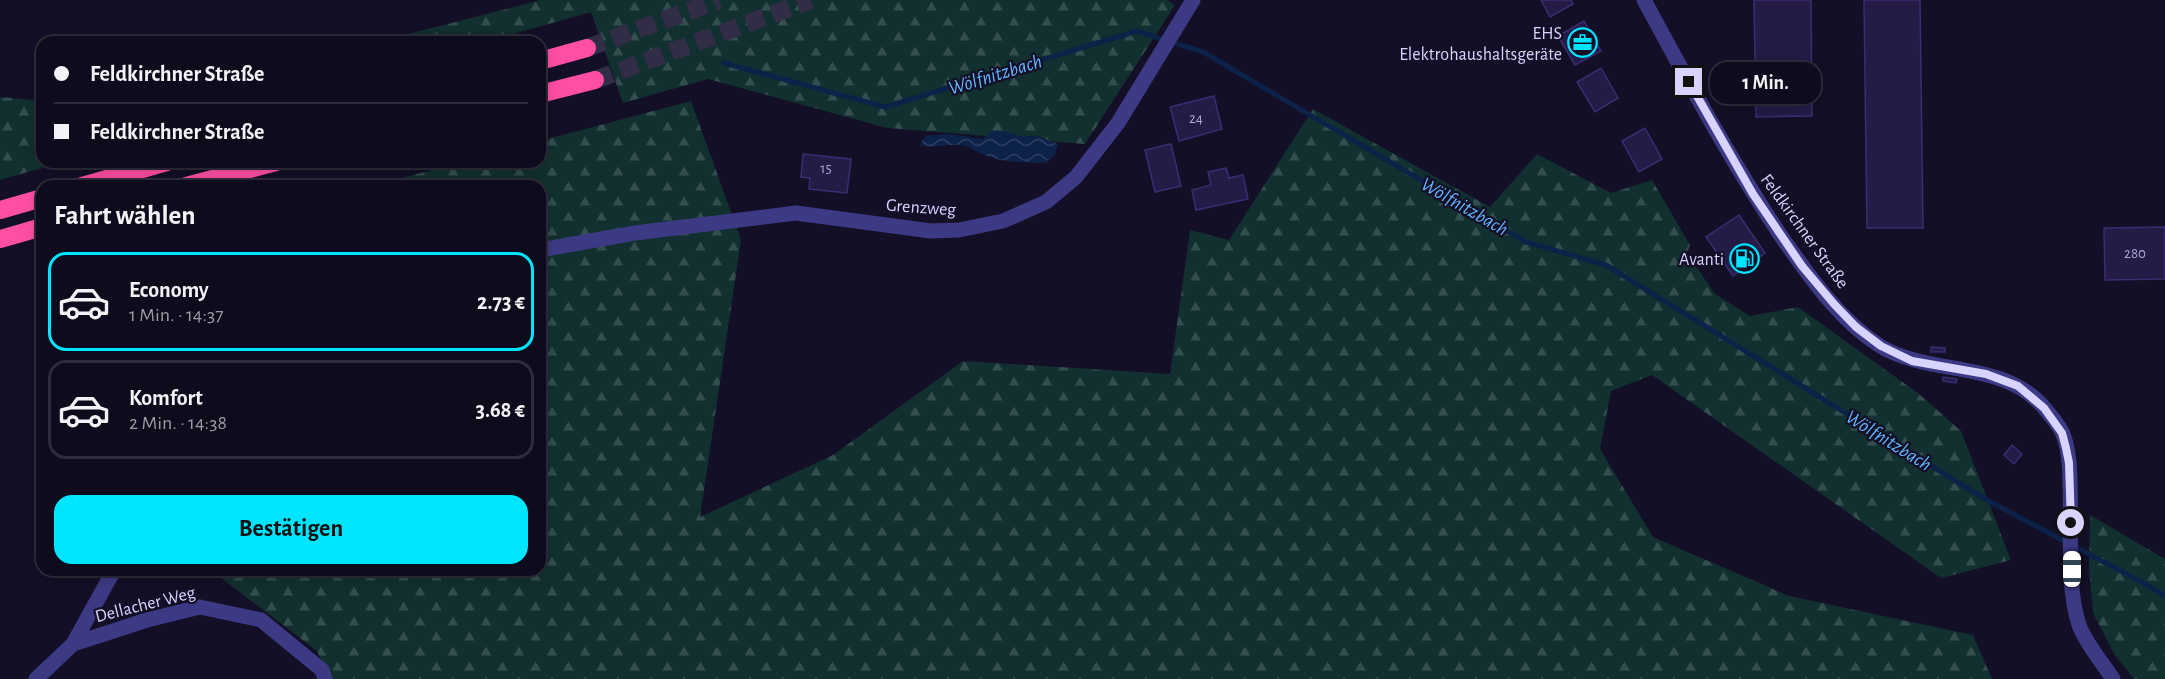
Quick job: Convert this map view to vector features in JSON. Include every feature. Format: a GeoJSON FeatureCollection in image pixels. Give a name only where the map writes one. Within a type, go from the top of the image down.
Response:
{"type":"FeatureCollection","features":[{"type":"Feature","properties":{"kind":"highway"},"geometry":{"type":"LineString","coordinates":[[546,59],[587,48]]}},
{"type":"Feature","properties":{"kind":"highway"},"geometry":{"type":"LineString","coordinates":[[546,92],[595,80]]}},
{"type":"Feature","properties":{"kind":"highway"},"geometry":{"type":"LineString","coordinates":[[103,180],[146,168]]}},
{"type":"Feature","properties":{"kind":"highway"},"geometry":{"type":"LineString","coordinates":[[208,180],[254,168]]}},
{"type":"Feature","properties":{"kind":"highway"},"geometry":{"type":"LineString","coordinates":[[0,210],[36,200]]}},
{"type":"Feature","properties":{"kind":"highway"},"geometry":{"type":"LineString","coordinates":[[0,239],[36,229]]}},
{"type":"Feature","properties":{"kind":"street","name":"Grenzweg"},"geometry":{"type":"LineString","coordinates":[[546,249],[634,233],[796,213],[931,231],[959,230],[1002,221],[1046,202],[1076,177],[1118,123],[1180,25],[1193,0]]}},
{"type":"Feature","properties":{"kind":"street","name":"Feldkirchner Straße"},"geometry":{"type":"LineString","coordinates":[[1644,0],[1722,144],[1753,194],[1802,266],[1856,327],[1881,346],[1912,361],[1986,374],[2018,386],[2044,408],[2062,433],[2069,463],[2075,606],[2080,626],[2113,679]]}},
{"type":"Feature","properties":{"kind":"street"},"geometry":{"type":"LineString","coordinates":[[74,644],[111,576]]}},
{"type":"Feature","properties":{"kind":"street","name":"Dellacher Weg"},"geometry":{"type":"LineString","coordinates":[[36,679],[74,644],[147,620],[200,607],[261,620],[321,670],[325,679]]}},
{"type":"Feature","properties":{"kind":"green space"},"geometry":{"type":"Polygon","coordinates":[[[541,0],[1167,0],[1175,5],[1085,144],[887,128],[708,79],[623,103],[591,12],[506,36],[400,36],[541,0]]]}},
{"type":"Feature","properties":{"kind":"green space"},"geometry":{"type":"Polygon","coordinates":[[[0,97],[36,100],[36,168],[42,168],[0,180],[0,97]]]}},
{"type":"Feature","properties":{"kind":"green space"},"geometry":{"type":"Polygon","coordinates":[[[691,101],[741,240],[700,517],[833,455],[963,361],[1170,374],[1190,230],[1229,240],[1313,109],[1490,207],[1537,154],[1611,193],[1652,180],[1690,245],[1687,253],[1715,294],[1750,316],[1798,307],[1919,394],[1961,431],[2011,560],[1941,578],[1652,375],[1611,391],[1600,449],[1653,537],[1789,596],[1973,635],[1992,679],[329,679],[317,651],[219,576],[546,576],[546,180],[394,180],[440,168],[546,168],[546,139],[691,101]]]}},
{"type":"Feature","properties":{"kind":"green space"},"geometry":{"type":"Polygon","coordinates":[[[2090,515],[2165,559],[2165,679],[2134,679],[2114,654],[2093,613],[2089,567],[2090,515]]]}},
{"type":"Feature","properties":{"kind":"water"},"geometry":{"type":"Polygon","coordinates":[[[992,131],[1005,131],[1020,136],[1038,136],[1058,144],[1055,154],[1046,163],[1006,161],[959,145],[931,147],[920,145],[925,136],[948,134],[983,139],[992,131]]]}},
{"type":"Feature","properties":{"kind":"building"},"geometry":{"type":"Polygon","coordinates":[[[1541,0],[1571,0],[1573,4],[1550,17],[1541,0]]]}},
{"type":"Feature","properties":{"kind":"building"},"geometry":{"type":"Polygon","coordinates":[[[1754,0],[1811,0],[1812,116],[1756,117],[1754,0]]]}},
{"type":"Feature","properties":{"kind":"building"},"geometry":{"type":"Polygon","coordinates":[[[1864,0],[1920,0],[1923,228],[1867,228],[1864,0]]]}},
{"type":"Feature","properties":{"kind":"building"},"geometry":{"type":"Polygon","coordinates":[[[1584,21],[1601,51],[1575,65],[1558,36],[1584,21]]]}},
{"type":"Feature","properties":{"kind":"building"},"geometry":{"type":"Polygon","coordinates":[[[1601,68],[1618,98],[1595,112],[1577,82],[1601,68]]]}},
{"type":"Feature","properties":{"kind":"building"},"geometry":{"type":"Polygon","coordinates":[[[1214,96],[1222,129],[1179,141],[1170,107],[1214,96]]]}},
{"type":"Feature","properties":{"kind":"building"},"geometry":{"type":"Polygon","coordinates":[[[1645,128],[1662,159],[1639,172],[1622,141],[1645,128]]]}},
{"type":"Feature","properties":{"kind":"building"},"geometry":{"type":"Polygon","coordinates":[[[1171,144],[1181,186],[1155,192],[1145,150],[1171,144]]]}},
{"type":"Feature","properties":{"kind":"building"},"geometry":{"type":"Polygon","coordinates":[[[803,154],[851,159],[847,193],[809,189],[810,178],[801,177],[803,154]]]}},
{"type":"Feature","properties":{"kind":"building"},"geometry":{"type":"Polygon","coordinates":[[[1226,168],[1229,178],[1243,175],[1248,199],[1196,210],[1192,190],[1211,185],[1208,172],[1226,168]]]}},
{"type":"Feature","properties":{"kind":"building"},"geometry":{"type":"Polygon","coordinates":[[[1739,215],[1765,253],[1733,276],[1706,237],[1739,215]]]}},
{"type":"Feature","properties":{"kind":"building"},"geometry":{"type":"Polygon","coordinates":[[[2165,227],[2165,279],[2105,280],[2104,228],[2165,227]]]}},
{"type":"Feature","properties":{"kind":"building"},"geometry":{"type":"Polygon","coordinates":[[[1931,347],[1945,348],[1945,352],[1931,352],[1931,347]]]}},
{"type":"Feature","properties":{"kind":"building"},"geometry":{"type":"Polygon","coordinates":[[[1943,377],[1957,379],[1956,383],[1943,381],[1943,377]]]}},
{"type":"Feature","properties":{"kind":"building"},"geometry":{"type":"Polygon","coordinates":[[[2012,445],[2022,454],[2014,464],[2004,455],[2012,445]]]}},
{"type":"Feature","properties":{"kind":"waterway","name":"Wölfnitzbach"},"geometry":{"type":"LineString","coordinates":[[724,63],[885,107],[1137,31],[1203,52],[1526,242],[1606,265],[1985,499],[2165,596]]}},
{"type":"Feature","properties":{"kind":"tunnel"},"geometry":{"type":"LineString","coordinates":[[587,48],[719,0]]}},
{"type":"Feature","properties":{"kind":"tunnel"},"geometry":{"type":"LineString","coordinates":[[595,80],[811,0]]}},
{"type":"Feature","properties":{"kind":"place","name":"EHS Elektrohaushaltsgeräte"},"geometry":{"type":"Point","coordinates":[1583,43]}},
{"type":"Feature","properties":{"kind":"place","name":"Avanti"},"geometry":{"type":"Point","coordinates":[1745,259]}},
{"type":"Feature","properties":{"kind":"route"},"geometry":{"type":"LineString","coordinates":[[1689,82],[1722,144],[1802,266],[1856,327],[1881,346],[1912,361],[1986,374],[2018,386],[2044,408],[2062,433],[2066,448],[2069,463],[2071,523]]}}]}
